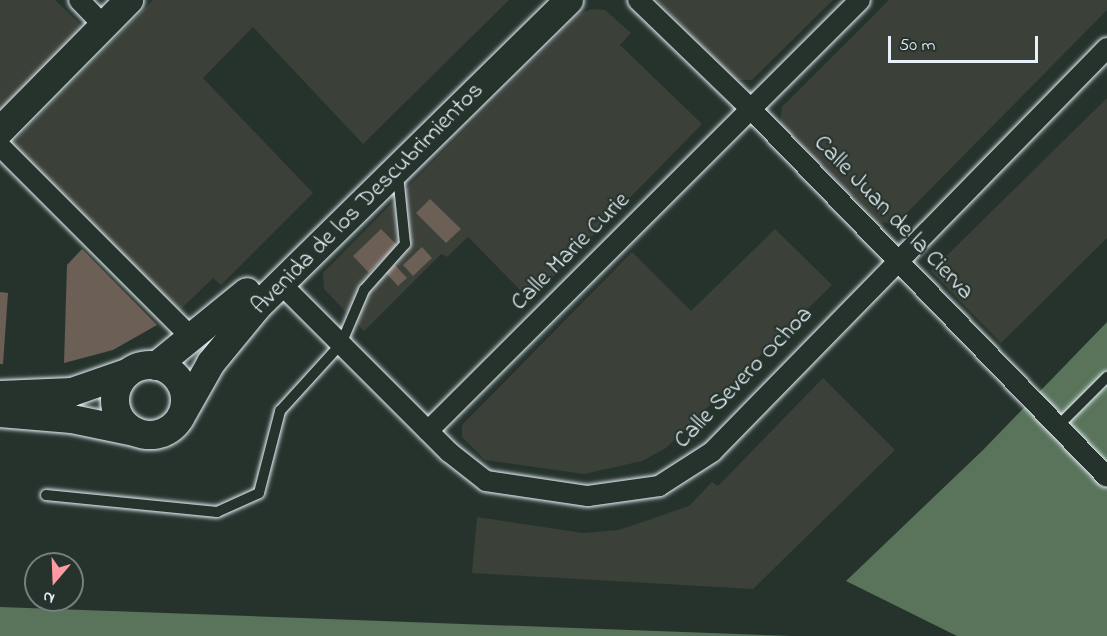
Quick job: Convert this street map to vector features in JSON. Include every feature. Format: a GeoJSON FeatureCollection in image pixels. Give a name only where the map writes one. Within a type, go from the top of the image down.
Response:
{"type":"FeatureCollection","features":[{"type":"Feature","properties":{"kind":"main road"},"geometry":{"type":"LineString","coordinates":[[0,130],[129,0]]}},
{"type":"Feature","properties":{"kind":"main road","name":"Avenida de los Descubrimientos"},"geometry":{"type":"LineString","coordinates":[[156,366],[194,340],[544,0]]}},
{"type":"Feature","properties":{"kind":"main road","name":"Avenida de los Descubrimientos"},"geometry":{"type":"LineString","coordinates":[[184,411],[227,342],[281,284],[569,0]]}},
{"type":"Feature","properties":{"kind":"main road"},"geometry":{"type":"LineString","coordinates":[[0,395],[72,392],[127,373],[156,366],[180,382],[184,411],[164,433],[135,432],[0,413]]}},
{"type":"Feature","properties":{"kind":"main road"},"geometry":{"type":"LineString","coordinates":[[127,373],[116,390],[116,410],[135,432]]}},
{"type":"Feature","properties":{"kind":"street"},"geometry":{"type":"LineString","coordinates":[[79,0],[104,26]]}},
{"type":"Feature","properties":{"kind":"street","name":"Calle Juan de la Cierva"},"geometry":{"type":"LineString","coordinates":[[638,0],[750,108],[1107,477]]}},
{"type":"Feature","properties":{"kind":"street","name":"Calle Marie Curie"},"geometry":{"type":"LineString","coordinates":[[428,431],[860,0]]}},
{"type":"Feature","properties":{"kind":"street","name":"Calle Severo Ochoa"},"geometry":{"type":"LineString","coordinates":[[281,284],[428,431],[477,474],[510,488],[588,496],[659,486],[712,452],[897,258],[1107,48]]}},
{"type":"Feature","properties":{"kind":"street"},"geometry":{"type":"LineString","coordinates":[[0,146],[194,340]]}},
{"type":"Feature","properties":{"kind":"lane"},"geometry":{"type":"LineString","coordinates":[[46,495],[217,512],[259,494],[280,411],[341,344],[364,290],[407,238],[397,206],[398,169]]}},
{"type":"Feature","properties":{"kind":"lane"},"geometry":{"type":"LineString","coordinates":[[1057,427],[1107,377]]}},
{"type":"Feature","properties":{"kind":"shaded area"},"geometry":{"type":"Polygon","coordinates":[[[0,0],[55,0],[84,28],[0,112],[0,0]]]}},
{"type":"Feature","properties":{"kind":"shaded area"},"geometry":{"type":"Polygon","coordinates":[[[153,0],[509,0],[363,144],[253,27],[203,78],[313,193],[221,285],[213,278],[178,312],[11,144],[153,0]]]}},
{"type":"Feature","properties":{"kind":"shaded area"},"geometry":{"type":"Polygon","coordinates":[[[657,0],[833,0],[752,80],[736,80],[657,0]]]}},
{"type":"Feature","properties":{"kind":"shaded area"},"geometry":{"type":"Polygon","coordinates":[[[889,0],[1107,0],[1107,10],[896,224],[879,222],[780,124],[782,107],[889,0]]]}},
{"type":"Feature","properties":{"kind":"shaded area"},"geometry":{"type":"Polygon","coordinates":[[[592,9],[605,10],[631,33],[620,45],[702,124],[530,300],[468,237],[447,257],[441,254],[364,331],[324,289],[323,273],[579,14],[592,9]]]}},
{"type":"Feature","properties":{"kind":"shaded area"},"geometry":{"type":"Polygon","coordinates":[[[1107,98],[1107,238],[1001,343],[931,271],[1107,98]]]}},
{"type":"Feature","properties":{"kind":"shaded area"},"geometry":{"type":"Polygon","coordinates":[[[775,229],[832,285],[666,448],[642,461],[584,474],[485,460],[462,437],[462,425],[632,252],[691,311],[775,229]]]}},
{"type":"Feature","properties":{"kind":"shaded area"},"geometry":{"type":"Polygon","coordinates":[[[823,378],[895,450],[753,589],[472,573],[477,517],[583,533],[619,530],[689,506],[712,482],[718,486],[823,378]]]}},
{"type":"Feature","properties":{"kind":"green space"},"geometry":{"type":"Polygon","coordinates":[[[1107,322],[1107,636],[957,636],[846,581],[983,450],[1107,322]]]}},
{"type":"Feature","properties":{"kind":"green space"},"geometry":{"type":"Polygon","coordinates":[[[0,607],[24,608],[24,612],[84,612],[84,610],[792,636],[0,636],[0,607]]]}},
{"type":"Feature","properties":{"kind":"building"},"geometry":{"type":"Polygon","coordinates":[[[430,199],[461,229],[446,243],[416,213],[430,199]]]}},
{"type":"Feature","properties":{"kind":"building"},"geometry":{"type":"Polygon","coordinates":[[[381,229],[397,245],[369,273],[353,256],[381,229]]]}},
{"type":"Feature","properties":{"kind":"building"},"geometry":{"type":"Polygon","coordinates":[[[422,247],[432,258],[413,276],[403,265],[422,247]]]}},
{"type":"Feature","properties":{"kind":"building"},"geometry":{"type":"Polygon","coordinates":[[[82,249],[157,325],[113,350],[64,363],[67,265],[82,249]]]}},
{"type":"Feature","properties":{"kind":"building"},"geometry":{"type":"Polygon","coordinates":[[[395,265],[407,278],[398,286],[386,273],[395,265]]]}},
{"type":"Feature","properties":{"kind":"building"},"geometry":{"type":"Polygon","coordinates":[[[0,292],[8,293],[3,364],[0,364],[0,292]]]}}]}
